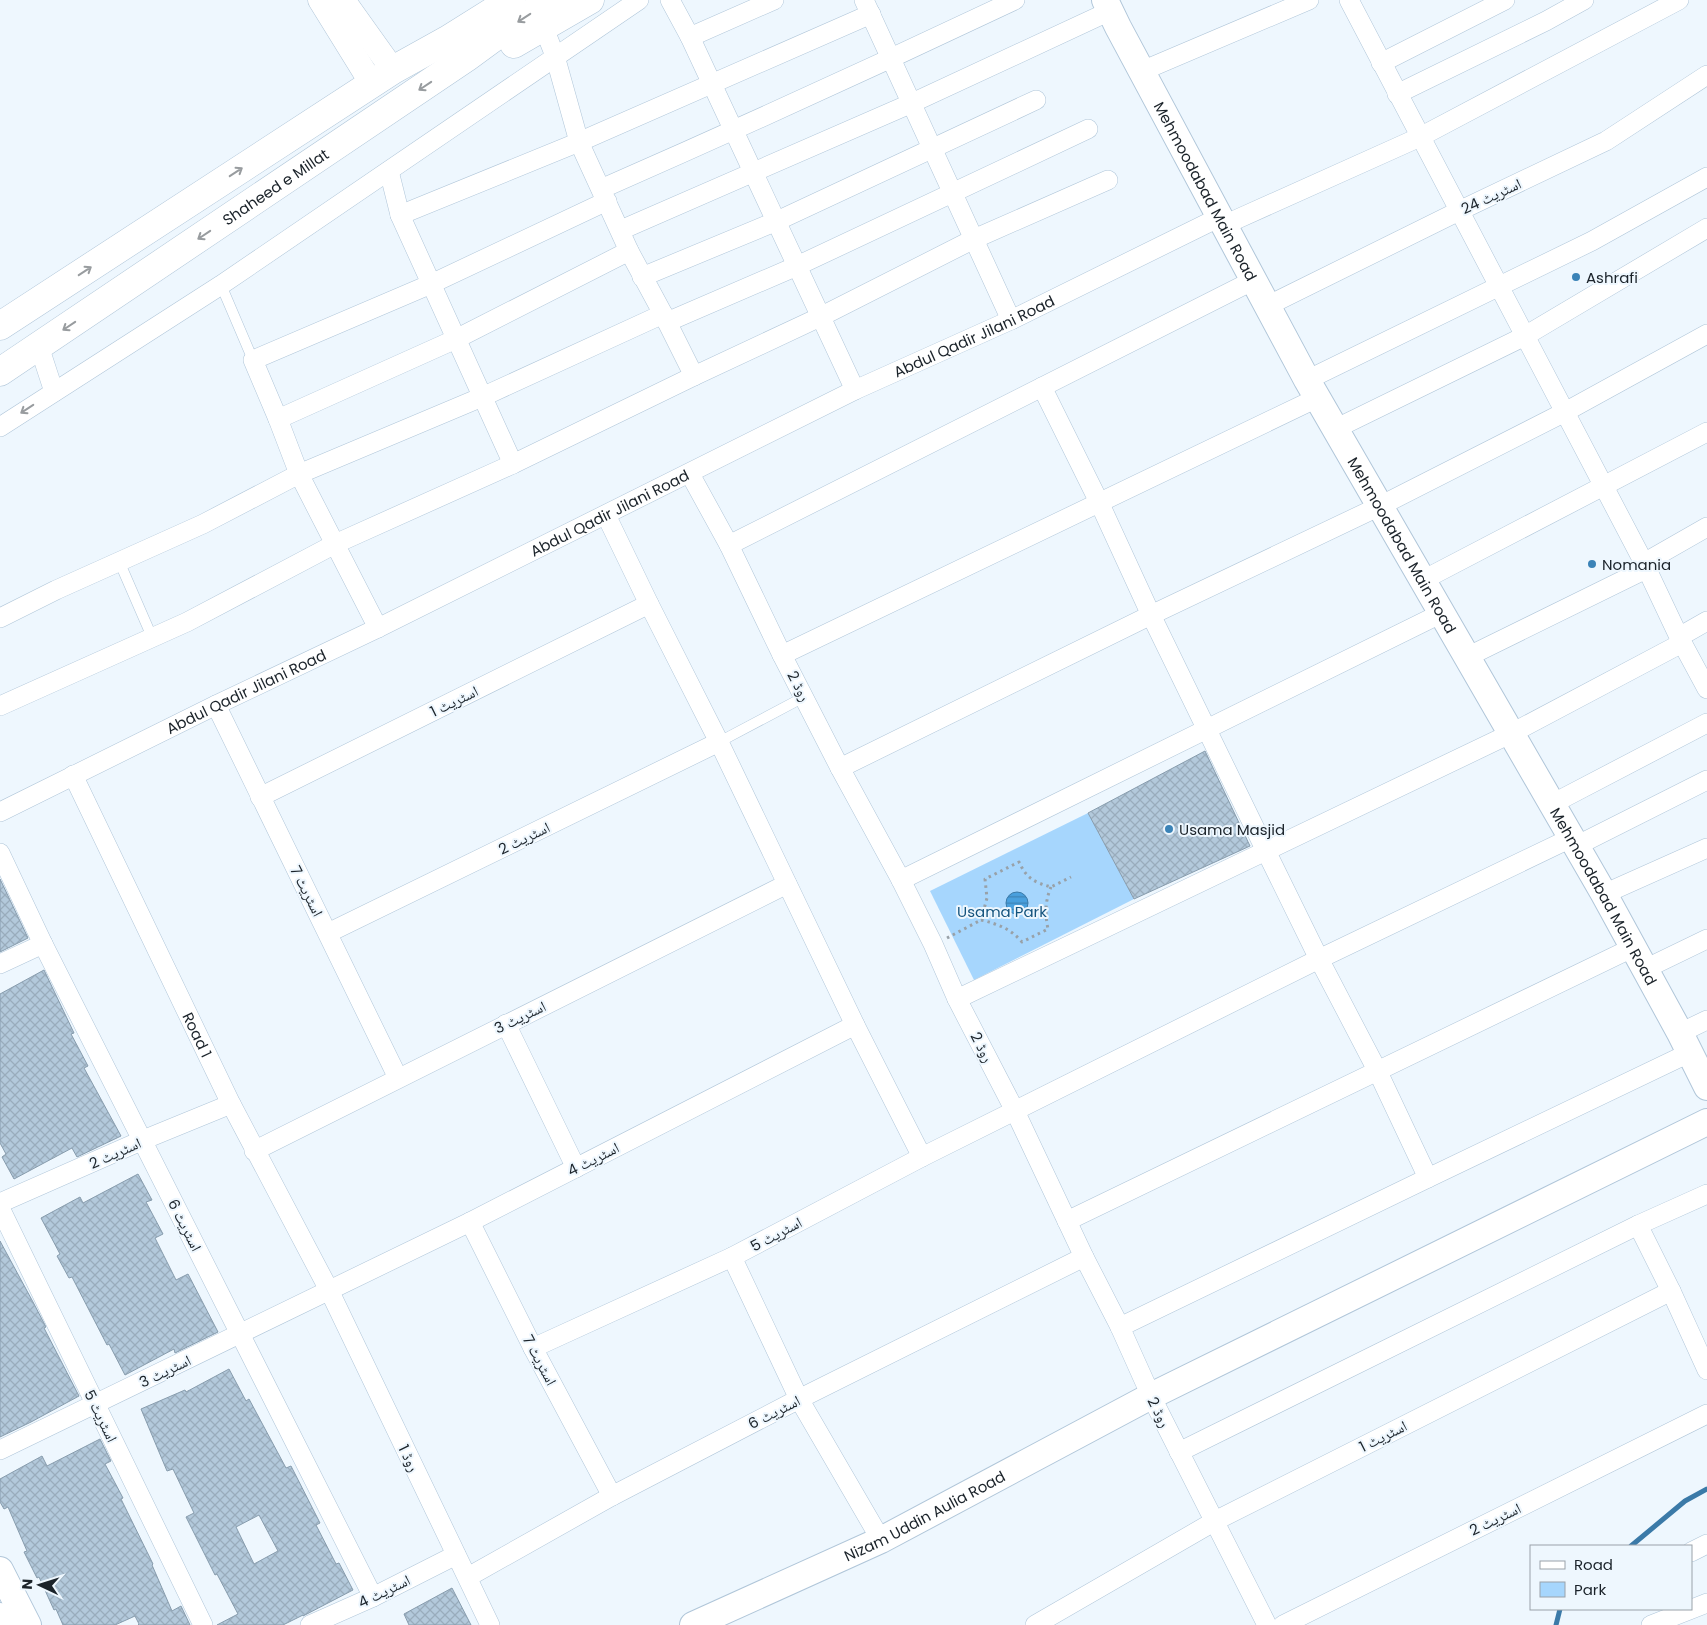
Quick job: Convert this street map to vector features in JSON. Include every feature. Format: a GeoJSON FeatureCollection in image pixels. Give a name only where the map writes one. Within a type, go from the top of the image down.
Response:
{"type":"FeatureCollection","features":[{"type":"Feature","properties":{"kind":"main road","name":"Shaheed e Millat"},"geometry":{"type":"LineString","coordinates":[[0,372],[456,49],[487,18],[511,0]]}},
{"type":"Feature","properties":{"kind":"main road","name":"Shaheed e Millat"},"geometry":{"type":"LineString","coordinates":[[487,18],[551,0]]}},
{"type":"Feature","properties":{"kind":"main road"},"geometry":{"type":"LineString","coordinates":[[487,18],[457,20],[456,49],[496,54],[590,0]]}},
{"type":"Feature","properties":{"kind":"main road","name":"Mehmoodabad Main Road"},"geometry":{"type":"LineString","coordinates":[[1108,5],[1312,389],[1604,894],[1707,1087]]}},
{"type":"Feature","properties":{"kind":"main road","name":"Shaheed e Millat"},"geometry":{"type":"LineString","coordinates":[[0,326],[382,77],[456,49]]}},
{"type":"Feature","properties":{"kind":"main road","name":"Nizam Uddin Aulia Road"},"geometry":{"type":"LineString","coordinates":[[693,1625],[881,1540],[1151,1396],[1707,1122]]}},
{"type":"Feature","properties":{"kind":"main road"},"geometry":{"type":"LineString","coordinates":[[0,1570],[28,1625]]}},
{"type":"Feature","properties":{"kind":"main road"},"geometry":{"type":"LineString","coordinates":[[0,1616],[4,1625]]}},
{"type":"Feature","properties":{"kind":"street"},"geometry":{"type":"LineString","coordinates":[[320,0],[354,34],[382,77]]}},
{"type":"Feature","properties":{"kind":"street"},"geometry":{"type":"LineString","coordinates":[[343,0],[354,34]]}},
{"type":"Feature","properties":{"kind":"street"},"geometry":{"type":"LineString","coordinates":[[0,427],[221,286],[639,0]]}},
{"type":"Feature","properties":{"kind":"street"},"geometry":{"type":"LineString","coordinates":[[670,0],[690,37],[755,173],[855,390]]}},
{"type":"Feature","properties":{"kind":"street"},"geometry":{"type":"LineString","coordinates":[[690,37],[774,0]]}},
{"type":"Feature","properties":{"kind":"street"},"geometry":{"type":"LineString","coordinates":[[378,628],[299,474],[253,360],[431,284],[734,130],[1015,0]]}},
{"type":"Feature","properties":{"kind":"street"},"geometry":{"type":"LineString","coordinates":[[1142,71],[1309,0]]}},
{"type":"Feature","properties":{"kind":"street"},"geometry":{"type":"LineString","coordinates":[[1349,0],[1604,486],[1680,640],[1707,689]]}},
{"type":"Feature","properties":{"kind":"street"},"geometry":{"type":"LineString","coordinates":[[1381,63],[1504,0]]}},
{"type":"Feature","properties":{"kind":"street"},"geometry":{"type":"LineString","coordinates":[[1397,94],[1546,21],[1584,0]]}},
{"type":"Feature","properties":{"kind":"street","name":"Abdul Qadir Jilani Road"},"geometry":{"type":"LineString","coordinates":[[0,812],[216,704],[378,628],[855,390],[1011,320],[1222,221],[1420,137],[1679,0]]}},
{"type":"Feature","properties":{"kind":"street"},"geometry":{"type":"LineString","coordinates":[[621,230],[912,103],[1108,5]]}},
{"type":"Feature","properties":{"kind":"street"},"geometry":{"type":"LineString","coordinates":[[400,215],[579,142],[711,84],[867,7],[1011,320]]}},
{"type":"Feature","properties":{"kind":"street"},"geometry":{"type":"LineString","coordinates":[[544,28],[555,56],[579,142],[629,251],[694,376]]}},
{"type":"Feature","properties":{"kind":"street","name":"اسٹریٹ 24"},"geometry":{"type":"LineString","coordinates":[[1267,306],[1459,211],[1606,142],[1707,75]]}},
{"type":"Feature","properties":{"kind":"street"},"geometry":{"type":"LineString","coordinates":[[642,277],[777,221],[1036,100]]}},
{"type":"Feature","properties":{"kind":"street"},"geometry":{"type":"LineString","coordinates":[[0,618],[56,590],[203,524],[299,474],[665,318],[797,266],[1088,129]]}},
{"type":"Feature","properties":{"kind":"street"},"geometry":{"type":"LineString","coordinates":[[389,171],[400,215],[513,464]]}},
{"type":"Feature","properties":{"kind":"street"},"geometry":{"type":"LineString","coordinates":[[782,655],[1099,502],[1499,287],[1592,241],[1707,177]]}},
{"type":"Feature","properties":{"kind":"street"},"geometry":{"type":"LineString","coordinates":[[0,706],[187,622],[336,544],[513,464],[820,317],[974,240],[1108,180]]}},
{"type":"Feature","properties":{"kind":"street"},"geometry":{"type":"LineString","coordinates":[[1335,429],[1525,336],[1707,228]]}},
{"type":"Feature","properties":{"kind":"street"},"geometry":{"type":"LineString","coordinates":[[278,419],[456,339],[629,251]]}},
{"type":"Feature","properties":{"kind":"street"},"geometry":{"type":"LineString","coordinates":[[729,545],[1254,280]]}},
{"type":"Feature","properties":{"kind":"street"},"geometry":{"type":"LineString","coordinates":[[840,768],[1151,615],[1380,506],[1564,412],[1707,334]]}},
{"type":"Feature","properties":{"kind":"street"},"geometry":{"type":"LineString","coordinates":[[39,346],[54,392]]}},
{"type":"Feature","properties":{"kind":"street"},"geometry":{"type":"LineString","coordinates":[[1042,387],[1266,851],[1319,959],[1377,1070],[1428,1178]]}},
{"type":"Feature","properties":{"kind":"street"},"geometry":{"type":"LineString","coordinates":[[1423,580],[1707,432]]}},
{"type":"Feature","properties":{"kind":"street","name":"روڈ 2"},"geometry":{"type":"LineString","coordinates":[[690,474],[729,545],[782,655],[840,768],[901,880],[933,944],[957,999],[1015,1111],[1151,1396],[1267,1625]]}},
{"type":"Feature","properties":{"kind":"street"},"geometry":{"type":"LineString","coordinates":[[606,515],[648,604],[719,742],[855,1025],[922,1157]]}},
{"type":"Feature","properties":{"kind":"street"},"geometry":{"type":"LineString","coordinates":[[1467,657],[1645,566],[1707,527]]}},
{"type":"Feature","properties":{"kind":"street","name":"اسٹریٹ 1"},"geometry":{"type":"LineString","coordinates":[[260,797],[648,604]]}},
{"type":"Feature","properties":{"kind":"street"},"geometry":{"type":"LineString","coordinates":[[901,880],[1442,613]]}},
{"type":"Feature","properties":{"kind":"street"},"geometry":{"type":"LineString","coordinates":[[957,999],[1512,733],[1680,640],[1707,621]]}},
{"type":"Feature","properties":{"kind":"street","name":"اسٹریٹ 7"},"geometry":{"type":"LineString","coordinates":[[216,704],[398,1078]]}},
{"type":"Feature","properties":{"kind":"street"},"geometry":{"type":"LineString","coordinates":[[1552,804],[1707,723]]}},
{"type":"Feature","properties":{"kind":"street","name":"اسٹریٹ 2"},"geometry":{"type":"LineString","coordinates":[[328,933],[719,742]]}},
{"type":"Feature","properties":{"kind":"street","name":"Road 1"},"geometry":{"type":"LineString","coordinates":[[73,775],[254,1151],[329,1290]]}},
{"type":"Feature","properties":{"kind":"street","name":"اسٹریٹ 5"},"geometry":{"type":"LineString","coordinates":[[533,1348],[732,1257],[922,1157],[1319,959],[1707,780]]}},
{"type":"Feature","properties":{"kind":"street"},"geometry":{"type":"LineString","coordinates":[[1604,894],[1707,848]]}},
{"type":"Feature","properties":{"kind":"street","name":"اسٹریٹ 6"},"geometry":{"type":"LineString","coordinates":[[0,853],[43,944],[372,1597]]}},
{"type":"Feature","properties":{"kind":"street","name":"اسٹریٹ 3"},"geometry":{"type":"LineString","coordinates":[[254,1151],[787,884]]}},
{"type":"Feature","properties":{"kind":"street"},"geometry":{"type":"LineString","coordinates":[[1067,1221],[1377,1070],[1638,958],[1707,939]]}},
{"type":"Feature","properties":{"kind":"street"},"geometry":{"type":"LineString","coordinates":[[0,964],[43,944]]}},
{"type":"Feature","properties":{"kind":"street"},"geometry":{"type":"LineString","coordinates":[[1120,1328],[1428,1178],[1684,1043],[1707,1020]]}},
{"type":"Feature","properties":{"kind":"street"},"geometry":{"type":"LineString","coordinates":[[506,1024],[576,1168]]}},
{"type":"Feature","properties":{"kind":"street","name":"اسٹریٹ 4"},"geometry":{"type":"LineString","coordinates":[[329,1290],[470,1222],[855,1025]]}},
{"type":"Feature","properties":{"kind":"street","name":"اسٹریٹ 2"},"geometry":{"type":"LineString","coordinates":[[0,1203],[142,1140],[231,1104]]}},
{"type":"Feature","properties":{"kind":"street"},"geometry":{"type":"LineString","coordinates":[[1179,1452],[1638,1225],[1707,1194]]}},
{"type":"Feature","properties":{"kind":"street","name":"اسٹریٹ 5"},"geometry":{"type":"LineString","coordinates":[[0,1208],[203,1625]]}},
{"type":"Feature","properties":{"kind":"street","name":"اسٹریٹ 7"},"geometry":{"type":"LineString","coordinates":[[470,1222],[533,1348],[612,1496]]}},
{"type":"Feature","properties":{"kind":"street"},"geometry":{"type":"LineString","coordinates":[[1638,1225],[1707,1370]]}},
{"type":"Feature","properties":{"kind":"street"},"geometry":{"type":"LineString","coordinates":[[732,1257],[799,1399],[881,1540]]}},
{"type":"Feature","properties":{"kind":"street","name":"اسٹریٹ 6"},"geometry":{"type":"LineString","coordinates":[[468,1577],[612,1496],[799,1399],[1084,1257]]}},
{"type":"Feature","properties":{"kind":"street","name":"اسٹریٹ 3"},"geometry":{"type":"LineString","coordinates":[[0,1450],[329,1290]]}},
{"type":"Feature","properties":{"kind":"street","name":"روڈ 1"},"geometry":{"type":"LineString","coordinates":[[329,1290],[490,1625]]}},
{"type":"Feature","properties":{"kind":"street","name":"اسٹریٹ 1"},"geometry":{"type":"LineString","coordinates":[[1038,1624],[1215,1521],[1671,1291]]}},
{"type":"Feature","properties":{"kind":"street","name":"اسٹریٹ 2"},"geometry":{"type":"LineString","coordinates":[[1283,1625],[1707,1414]]}},
{"type":"Feature","properties":{"kind":"street"},"geometry":{"type":"LineString","coordinates":[[1692,1552],[1707,1544]]}},
{"type":"Feature","properties":{"kind":"street","name":"اسٹریٹ 4"},"geometry":{"type":"LineString","coordinates":[[310,1625],[372,1597],[456,1555]]}},
{"type":"Feature","properties":{"kind":"street"},"geometry":{"type":"LineString","coordinates":[[1692,1610],[1707,1604]]}},
{"type":"Feature","properties":{"kind":"street"},"geometry":{"type":"LineString","coordinates":[[1651,1625],[1691,1610]]}},
{"type":"Feature","properties":{"kind":"lane"},"geometry":{"type":"LineString","coordinates":[[221,286],[253,360]]}},
{"type":"Feature","properties":{"kind":"lane"},"geometry":{"type":"LineString","coordinates":[[119,561],[152,637]]}},
{"type":"Feature","properties":{"kind":"lane"},"geometry":{"type":"LineString","coordinates":[[719,742],[804,697]]}},
{"type":"Feature","properties":{"kind":"path"},"geometry":{"type":"LineString","coordinates":[[958,933],[981,920],[987,898],[985,879],[1019,862],[1028,877],[1038,883],[1051,887]]}},
{"type":"Feature","properties":{"kind":"path"},"geometry":{"type":"LineString","coordinates":[[981,920],[1006,928],[1022,942],[1048,929],[1046,897],[1051,887],[1071,877]]}},
{"type":"Feature","properties":{"kind":"green space","name":"Usama Park"},"geometry":{"type":"Polygon","coordinates":[[[1088,813],[1134,899],[974,980],[930,891],[1088,813]]]}},
{"type":"Feature","properties":{"kind":"shaded area"},"geometry":{"type":"Polygon","coordinates":[[[1013,892],[1021,892],[1028,899],[1028,907],[1021,914],[1013,914],[1006,907],[1006,899],[1013,892]]]}},
{"type":"Feature","properties":{"kind":"building","name":"Usama Masjid"},"geometry":{"type":"Polygon","coordinates":[[[1205,751],[1250,846],[1134,899],[1088,813],[1205,751]]]}},
{"type":"Feature","properties":{"kind":"building"},"geometry":{"type":"Polygon","coordinates":[[[0,879],[28,938],[0,952],[0,879]]]}},
{"type":"Feature","properties":{"kind":"building"},"geometry":{"type":"Polygon","coordinates":[[[44,970],[74,1033],[71,1034],[88,1066],[84,1068],[121,1136],[77,1157],[72,1148],[14,1179],[2,1157],[6,1154],[0,1143],[0,994],[44,970]]]}},
{"type":"Feature","properties":{"kind":"building"},"geometry":{"type":"Polygon","coordinates":[[[138,1174],[152,1200],[146,1202],[163,1234],[155,1238],[176,1280],[188,1274],[218,1332],[175,1353],[174,1349],[125,1375],[109,1344],[107,1345],[72,1277],[69,1278],[57,1256],[60,1254],[41,1218],[80,1197],[83,1203],[138,1174]]]}},
{"type":"Feature","properties":{"kind":"building"},"geometry":{"type":"Polygon","coordinates":[[[0,1241],[46,1327],[44,1328],[79,1396],[0,1437],[0,1241]]]}},
{"type":"Feature","properties":{"kind":"building"},"geometry":{"type":"Polygon","coordinates":[[[229,1369],[246,1401],[249,1399],[286,1468],[291,1466],[320,1523],[316,1525],[336,1564],[339,1563],[353,1590],[283,1625],[217,1625],[238,1614],[217,1574],[215,1575],[186,1517],[194,1513],[173,1469],[167,1471],[141,1409],[185,1390],[186,1392],[229,1369]],[[259,1515],[236,1527],[254,1564],[278,1551],[259,1515]]]}},
{"type":"Feature","properties":{"kind":"building"},"geometry":{"type":"Polygon","coordinates":[[[100,1439],[111,1461],[105,1464],[123,1498],[121,1499],[153,1564],[172,1611],[181,1606],[190,1625],[138,1625],[135,1616],[115,1625],[63,1625],[24,1552],[27,1551],[8,1507],[4,1509],[0,1502],[0,1479],[42,1456],[47,1466],[100,1439]]]}},
{"type":"Feature","properties":{"kind":"building"},"geometry":{"type":"Polygon","coordinates":[[[452,1588],[471,1625],[409,1625],[404,1614],[452,1588]]]}},
{"type":"Feature","properties":{"kind":"waterway"},"geometry":{"type":"LineString","coordinates":[[1632,1545],[1685,1501],[1707,1489]]}},
{"type":"Feature","properties":{"kind":"waterway"},"geometry":{"type":"LineString","coordinates":[[1556,1625],[1560,1610]]}},
{"type":"Feature","properties":{"kind":"place","name":"Ashrafi"},"geometry":{"type":"Point","coordinates":[1576,277]}},
{"type":"Feature","properties":{"kind":"place","name":"Nomania"},"geometry":{"type":"Point","coordinates":[1592,564]}},
{"type":"Feature","properties":{"kind":"place","name":"Usama Masjid"},"geometry":{"type":"Point","coordinates":[1169,829]}}]}
